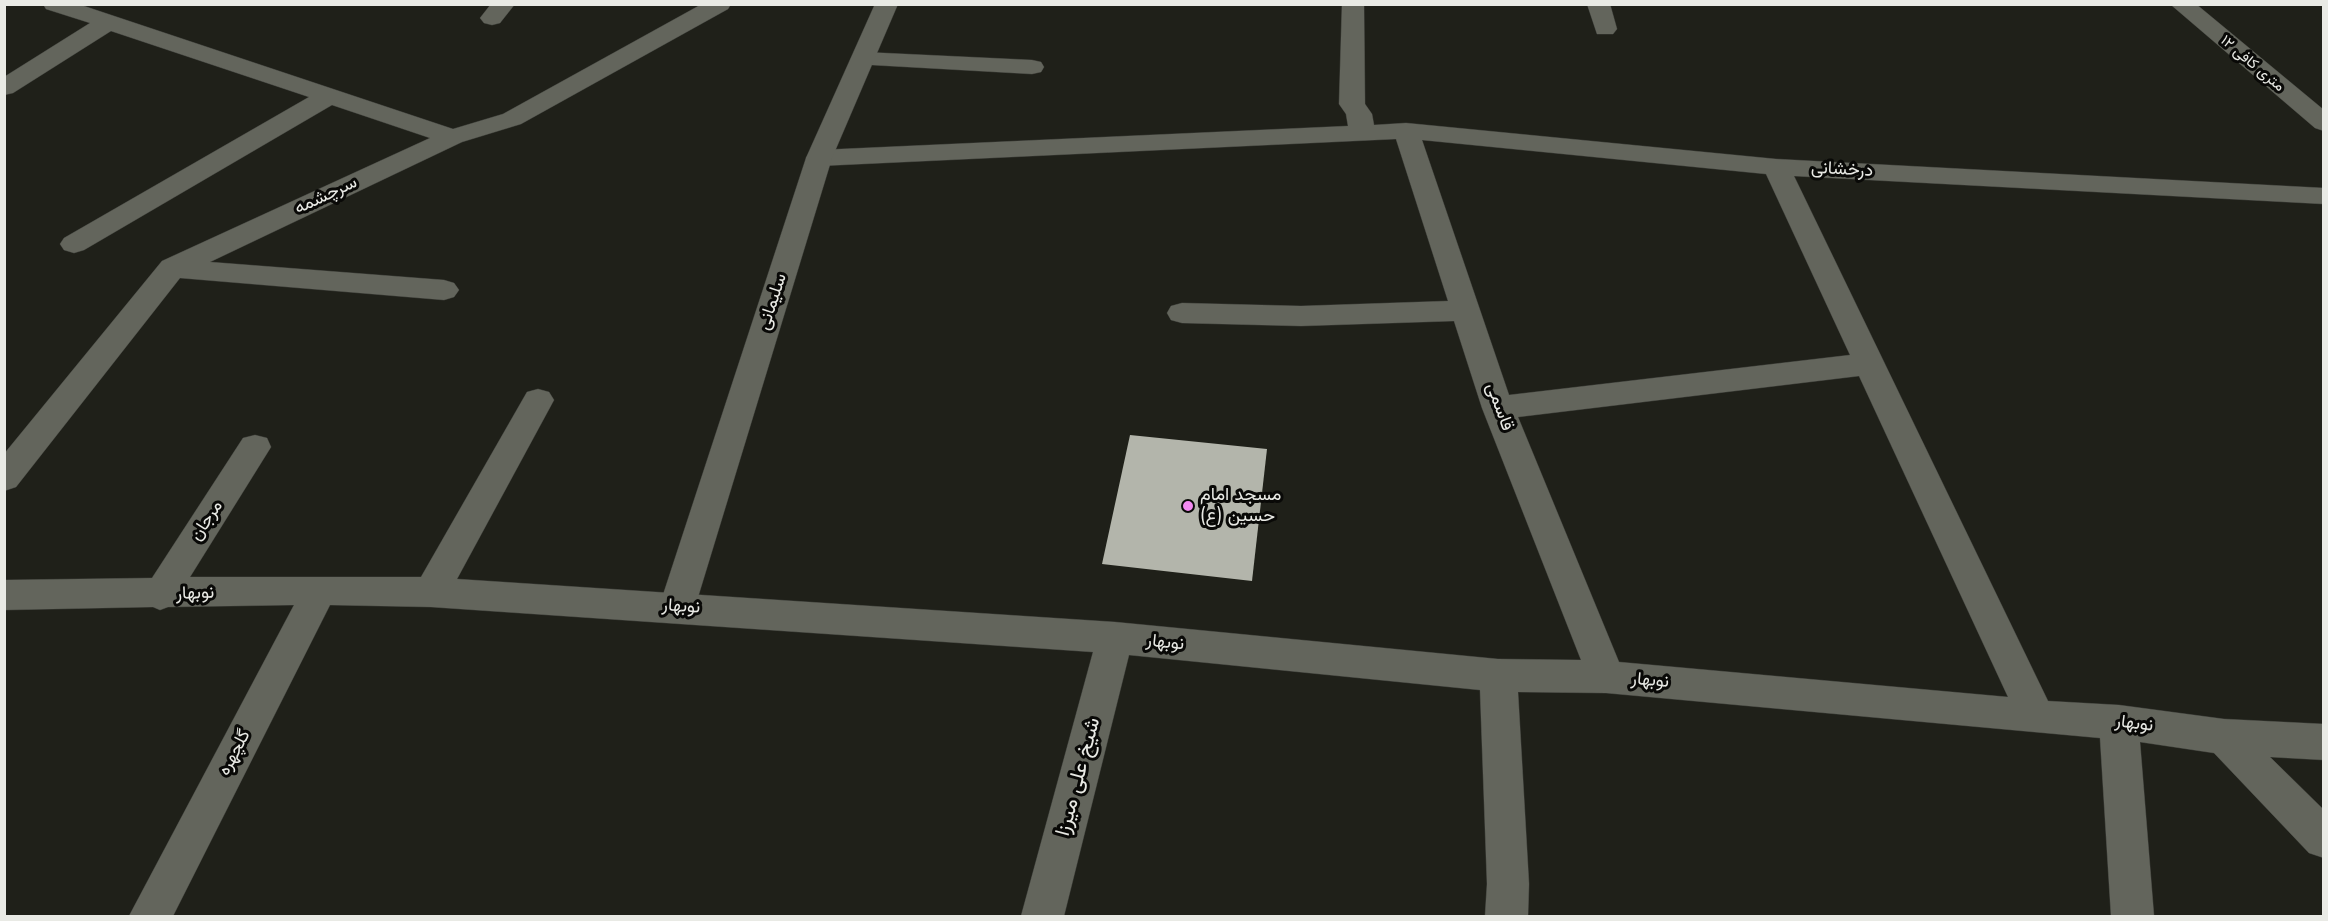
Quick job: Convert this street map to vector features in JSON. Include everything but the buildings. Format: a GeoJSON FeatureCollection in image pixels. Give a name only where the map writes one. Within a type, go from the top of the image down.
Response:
{"type":"FeatureCollection","features":[{"type":"Feature","properties":{"kind":"street"},"geometry":{"type":"LineString","coordinates":[[54,4],[453,137]]}},
{"type":"Feature","properties":{"kind":"street","name":"سرچشمه"},"geometry":{"type":"LineString","coordinates":[[4,478],[172,268],[453,137],[512,119],[720,4]]}},
{"type":"Feature","properties":{"kind":"street","name":"سلیمانی"},"geometry":{"type":"LineString","coordinates":[[677,607],[819,158],[887,4]]}},
{"type":"Feature","properties":{"kind":"street"},"geometry":{"type":"LineString","coordinates":[[1353,4],[1352,104],[1359,114],[1362,131]]}},
{"type":"Feature","properties":{"kind":"street"},"geometry":{"type":"LineString","coordinates":[[1598,4],[1605,29]]}},
{"type":"Feature","properties":{"kind":"street","name":"۱۲ متری کافی"},"geometry":{"type":"LineString","coordinates":[[2181,4],[2324,123]]}},
{"type":"Feature","properties":{"kind":"street"},"geometry":{"type":"LineString","coordinates":[[4,88],[108,22]]}},
{"type":"Feature","properties":{"kind":"street"},"geometry":{"type":"LineString","coordinates":[[863,59],[1032,67]]}},
{"type":"Feature","properties":{"kind":"street"},"geometry":{"type":"LineString","coordinates":[[74,244],[328,97]]}},
{"type":"Feature","properties":{"kind":"street","name":"درخشانی"},"geometry":{"type":"LineString","coordinates":[[819,158],[1362,131],[1406,131],[1776,167],[2324,196]]}},
{"type":"Feature","properties":{"kind":"street","name":"قاسمی"},"geometry":{"type":"LineString","coordinates":[[1406,131],[1498,408],[1606,677]]}},
{"type":"Feature","properties":{"kind":"street"},"geometry":{"type":"LineString","coordinates":[[1776,167],[2036,717]]}},
{"type":"Feature","properties":{"kind":"street"},"geometry":{"type":"LineString","coordinates":[[172,268],[444,290]]}},
{"type":"Feature","properties":{"kind":"street"},"geometry":{"type":"LineString","coordinates":[[1182,313],[1301,316],[1467,310]]}},
{"type":"Feature","properties":{"kind":"street"},"geometry":{"type":"LineString","coordinates":[[1498,408],[1869,364]]}},
{"type":"Feature","properties":{"kind":"street"},"geometry":{"type":"LineString","coordinates":[[431,592],[538,400]]}},
{"type":"Feature","properties":{"kind":"street","name":"مرجان"},"geometry":{"type":"LineString","coordinates":[[160,595],[255,447]]}},
{"type":"Feature","properties":{"kind":"street","name":"نوبهار"},"geometry":{"type":"LineString","coordinates":[[4,595],[160,595],[320,590],[431,592],[677,607],[1115,638],[1498,675],[1606,677],[2036,717],[2119,722],[2224,737],[2324,742]]}},
{"type":"Feature","properties":{"kind":"street","name":"گلچهره"},"geometry":{"type":"LineString","coordinates":[[150,916],[320,590]]}},
{"type":"Feature","properties":{"kind":"street","name":"شیخ علی میرزا"},"geometry":{"type":"LineString","coordinates":[[1042,916],[1115,638]]}},
{"type":"Feature","properties":{"kind":"street"},"geometry":{"type":"LineString","coordinates":[[1498,675],[1508,884],[1506,916]]}},
{"type":"Feature","properties":{"kind":"street"},"geometry":{"type":"LineString","coordinates":[[2119,722],[2132,916]]}},
{"type":"Feature","properties":{"kind":"street"},"geometry":{"type":"LineString","coordinates":[[2224,737],[2324,839]]}},
{"type":"Feature","properties":{"kind":"place","name":"مسجد امام حسین (ع)"},"geometry":{"type":"Point","coordinates":[1188,506]}}]}
